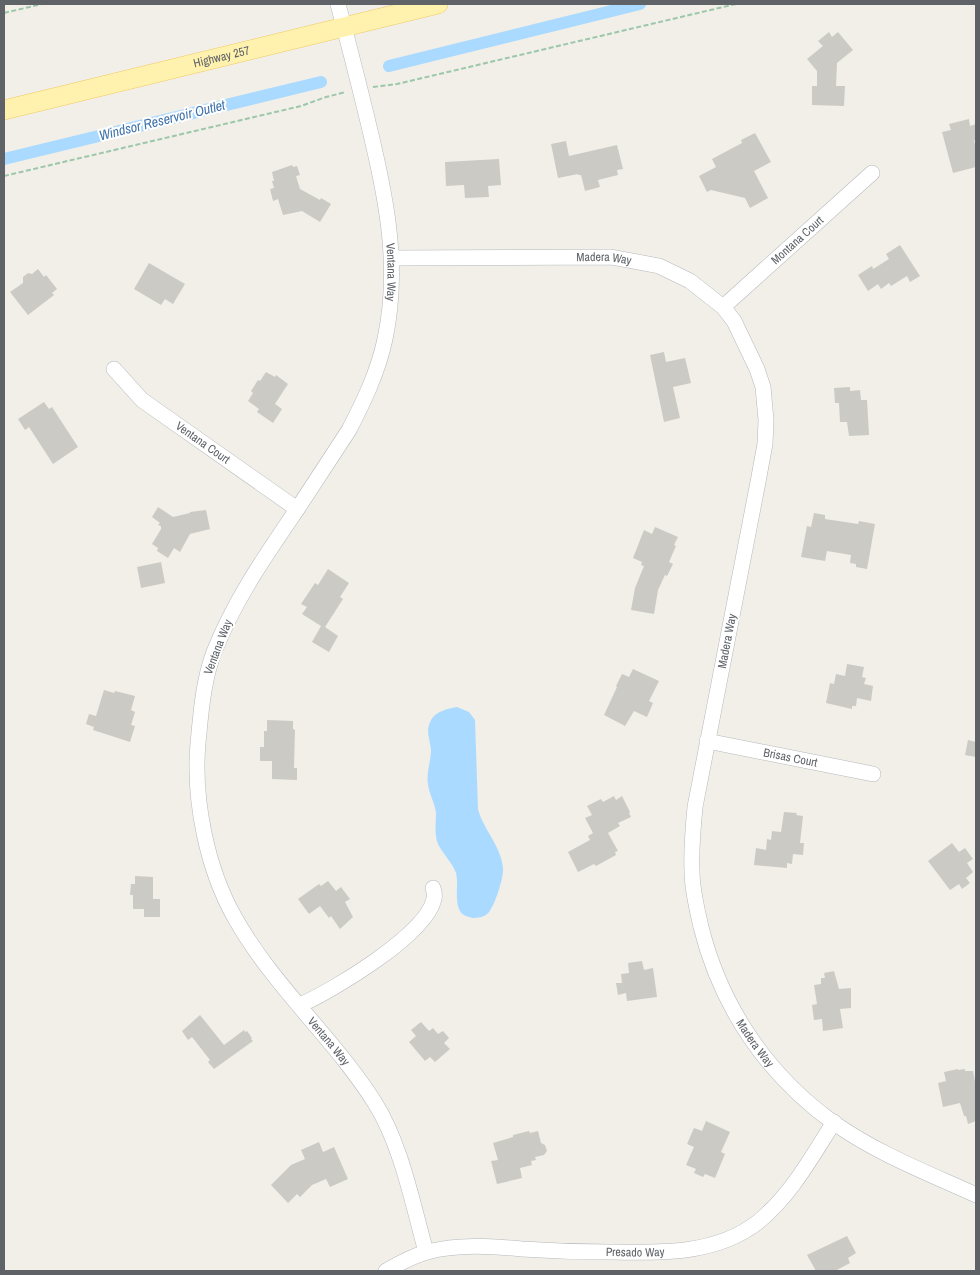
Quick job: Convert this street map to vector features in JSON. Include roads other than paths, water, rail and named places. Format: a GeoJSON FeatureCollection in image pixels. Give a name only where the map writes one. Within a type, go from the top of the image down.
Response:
{"type":"FeatureCollection","features":[{"type":"Feature","properties":{"kind":"main road","name":"Highway 257"},"geometry":{"type":"LineString","coordinates":[[4,110],[438,4]]}},
{"type":"Feature","properties":{"kind":"street","name":"Ventana Way"},"geometry":{"type":"LineString","coordinates":[[338,4],[384,192],[392,258],[392,284],[385,339],[371,384],[349,430],[247,584],[225,626],[213,654],[203,696],[197,769],[202,818],[208,847],[222,890],[234,918],[252,945],[344,1059],[376,1104],[385,1121],[402,1167],[426,1252]]}},
{"type":"Feature","properties":{"kind":"street","name":"Montana Court"},"geometry":{"type":"LineString","coordinates":[[723,308],[872,173]]}},
{"type":"Feature","properties":{"kind":"street","name":"Madera Way"},"geometry":{"type":"LineString","coordinates":[[392,258],[560,256],[625,258],[673,271],[690,281],[723,308],[734,321],[753,357],[763,387],[766,420],[765,444],[695,807],[692,872],[697,909],[707,949],[734,1013],[759,1051],[787,1084],[834,1122],[885,1153],[976,1195]]}},
{"type":"Feature","properties":{"kind":"street","name":"Ventana Court"},"geometry":{"type":"LineString","coordinates":[[114,369],[142,400],[297,509]]}},
{"type":"Feature","properties":{"kind":"street","name":"Brisas Court"},"geometry":{"type":"LineString","coordinates":[[707,741],[873,774]]}},
{"type":"Feature","properties":{"kind":"street"},"geometry":{"type":"LineString","coordinates":[[300,1005],[336,987],[363,970],[398,942],[428,911],[434,900],[433,888]]}},
{"type":"Feature","properties":{"kind":"street","name":"Presado Way"},"geometry":{"type":"LineString","coordinates":[[386,1271],[426,1252],[448,1248],[488,1246],[576,1252],[656,1253],[696,1249],[716,1243],[747,1229],[769,1212],[800,1175],[834,1122]]}},
{"type":"Feature","properties":{"kind":"water"},"geometry":{"type":"Polygon","coordinates":[[[457,707],[469,712],[475,720],[478,809],[499,852],[503,868],[493,906],[486,915],[476,918],[464,915],[458,907],[456,873],[438,844],[436,813],[428,780],[431,750],[428,731],[429,724],[439,712],[457,707]]]}},
{"type":"Feature","properties":{"kind":"waterway","name":"Windsor Reservoir Outlet"},"geometry":{"type":"LineString","coordinates":[[389,66],[640,4]]}},
{"type":"Feature","properties":{"kind":"waterway","name":"Windsor Reservoir Outlet"},"geometry":{"type":"LineString","coordinates":[[4,159],[321,82]]}}]}
